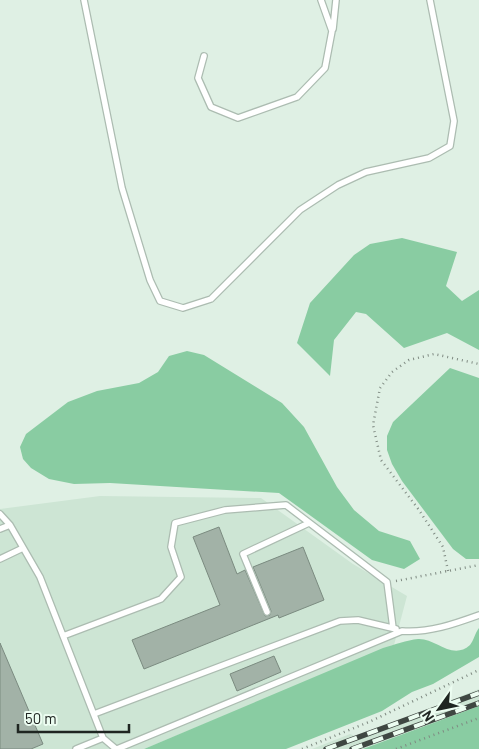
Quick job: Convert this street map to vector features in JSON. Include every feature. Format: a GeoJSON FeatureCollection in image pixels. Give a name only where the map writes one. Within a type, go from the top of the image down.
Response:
{"type":"FeatureCollection","features":[{"type":"Feature","properties":{"kind":"lane"},"geometry":{"type":"LineString","coordinates":[[84,0],[122,188],[150,280],[160,301],[183,308],[210,299],[300,210],[338,184],[366,172],[429,158],[450,146],[454,121],[430,0]]}},
{"type":"Feature","properties":{"kind":"lane"},"geometry":{"type":"LineString","coordinates":[[320,0],[332,32]]}},
{"type":"Feature","properties":{"kind":"lane"},"geometry":{"type":"LineString","coordinates":[[204,56],[198,78],[212,107],[238,118],[297,98],[325,68],[336,0]]}},
{"type":"Feature","properties":{"kind":"lane"},"geometry":{"type":"LineString","coordinates":[[63,636],[161,599],[181,577],[171,547],[175,523],[225,510],[286,505],[387,582],[393,628]]}},
{"type":"Feature","properties":{"kind":"lane"},"geometry":{"type":"LineString","coordinates":[[0,514],[10,525],[40,577],[103,738],[116,749],[402,630]]}},
{"type":"Feature","properties":{"kind":"lane"},"geometry":{"type":"LineString","coordinates":[[267,612],[243,554],[309,523]]}},
{"type":"Feature","properties":{"kind":"lane"},"geometry":{"type":"LineString","coordinates":[[0,529],[10,525]]}},
{"type":"Feature","properties":{"kind":"lane"},"geometry":{"type":"LineString","coordinates":[[0,559],[23,548]]}},
{"type":"Feature","properties":{"kind":"lane"},"geometry":{"type":"LineString","coordinates":[[94,714],[340,621],[358,620],[412,632],[450,626],[479,615]]}},
{"type":"Feature","properties":{"kind":"lane"},"geometry":{"type":"LineString","coordinates":[[76,749],[103,738]]}},
{"type":"Feature","properties":{"kind":"path"},"geometry":{"type":"LineString","coordinates":[[448,571],[443,547],[419,510],[381,460],[373,425],[380,388],[392,372],[409,360],[434,354],[479,364]]}},
{"type":"Feature","properties":{"kind":"path"},"geometry":{"type":"LineString","coordinates":[[387,582],[479,566]]}},
{"type":"Feature","properties":{"kind":"path"},"geometry":{"type":"LineString","coordinates":[[302,749],[369,722],[479,670]]}},
{"type":"Feature","properties":{"kind":"path"},"geometry":{"type":"LineString","coordinates":[[396,749],[479,718]]}},
{"type":"Feature","properties":{"kind":"shaded area"},"geometry":{"type":"Polygon","coordinates":[[[100,496],[261,498],[353,564],[407,596],[394,645],[144,749],[0,749],[0,509],[100,496]]]}},
{"type":"Feature","properties":{"kind":"shaded area"},"geometry":{"type":"Polygon","coordinates":[[[479,689],[479,706],[363,749],[312,749],[350,734],[357,737],[479,689]]]}},
{"type":"Feature","properties":{"kind":"green space"},"geometry":{"type":"Polygon","coordinates":[[[402,238],[457,252],[446,286],[462,301],[479,290],[479,350],[447,333],[404,348],[366,314],[356,312],[334,340],[330,376],[297,343],[310,303],[354,255],[370,244],[402,238]]]}},
{"type":"Feature","properties":{"kind":"green space"},"geometry":{"type":"Polygon","coordinates":[[[187,351],[204,355],[282,403],[304,427],[337,487],[354,510],[379,531],[410,541],[420,559],[404,569],[372,560],[279,493],[110,483],[74,484],[49,479],[31,468],[23,459],[20,447],[26,434],[68,402],[97,391],[139,383],[158,372],[169,356],[187,351]]]}},
{"type":"Feature","properties":{"kind":"green space"},"geometry":{"type":"Polygon","coordinates":[[[450,368],[479,378],[479,559],[466,559],[453,549],[402,481],[392,464],[387,450],[387,436],[393,422],[450,368]]]}},
{"type":"Feature","properties":{"kind":"green space"},"geometry":{"type":"Polygon","coordinates":[[[479,628],[479,657],[433,684],[412,692],[382,711],[286,749],[144,749],[383,648],[405,641],[418,639],[450,650],[457,651],[463,649],[470,645],[479,628]]]}},
{"type":"Feature","properties":{"kind":"green space"},"geometry":{"type":"Polygon","coordinates":[[[479,706],[479,749],[363,749],[479,706]]]}},
{"type":"Feature","properties":{"kind":"building"},"geometry":{"type":"Polygon","coordinates":[[[219,527],[237,574],[245,570],[265,616],[270,615],[271,611],[253,567],[303,547],[324,600],[279,618],[278,615],[144,669],[132,640],[220,605],[193,537],[219,527]]]}},
{"type":"Feature","properties":{"kind":"building"},"geometry":{"type":"Polygon","coordinates":[[[0,643],[43,744],[31,749],[0,749],[0,643]]]}},
{"type":"Feature","properties":{"kind":"building"},"geometry":{"type":"Polygon","coordinates":[[[274,656],[281,672],[237,691],[230,674],[274,656]]]}},
{"type":"Feature","properties":{"kind":"railway"},"geometry":{"type":"LineString","coordinates":[[326,749],[479,693]]}},
{"type":"Feature","properties":{"kind":"railway"},"geometry":{"type":"LineString","coordinates":[[352,749],[479,703]]}}]}
